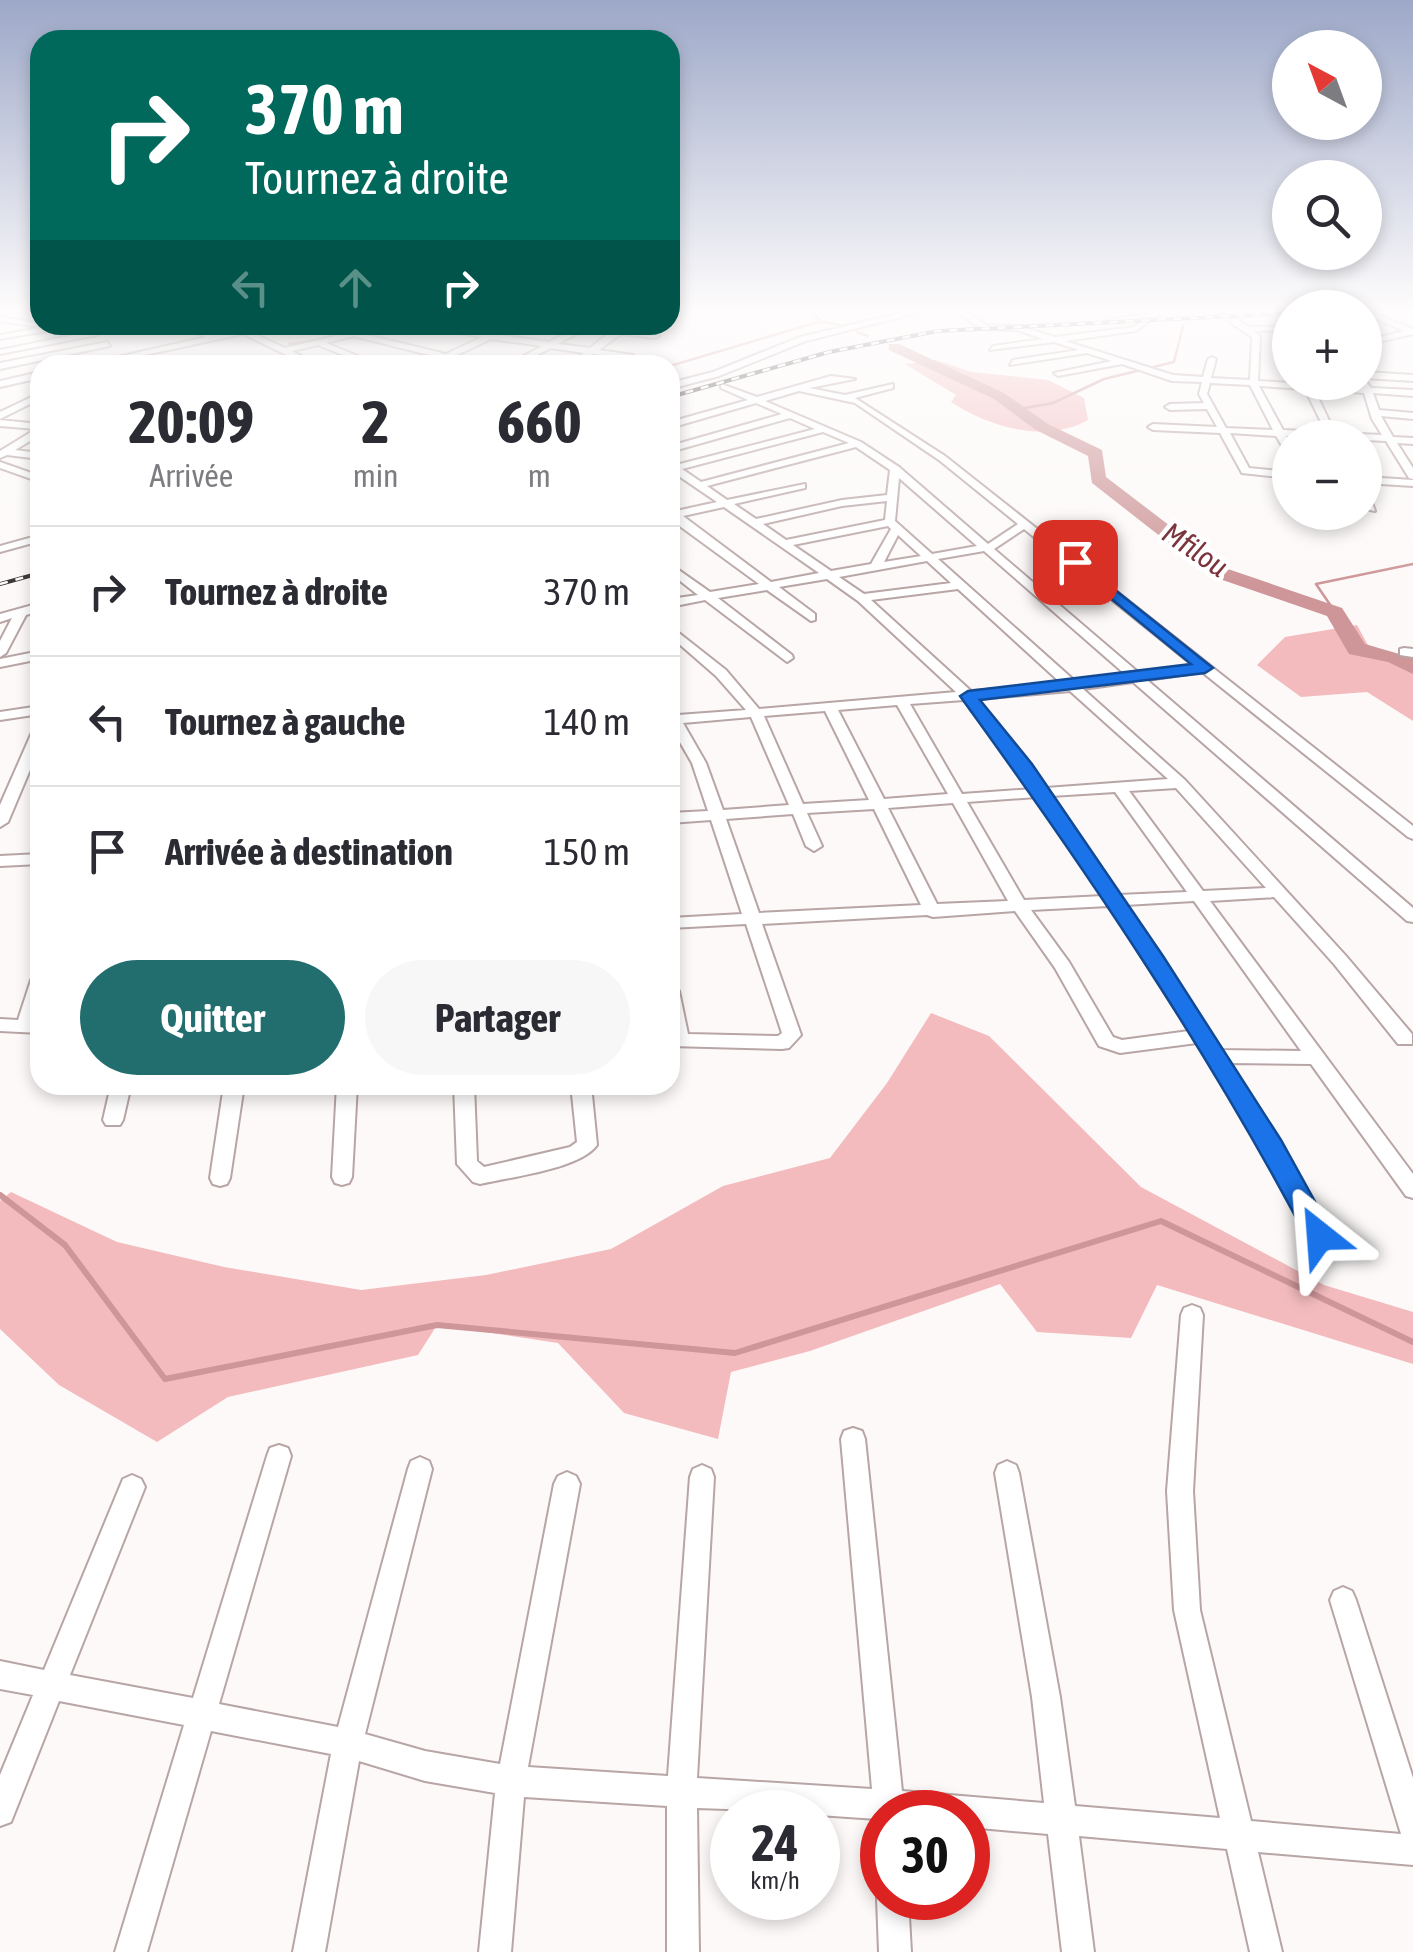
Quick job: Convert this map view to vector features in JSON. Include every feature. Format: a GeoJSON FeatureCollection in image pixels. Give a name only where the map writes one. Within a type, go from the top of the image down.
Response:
{"type":"FeatureCollection","features":[{"type":"Feature","properties":{"kind":"street"},"geometry":{"type":"LineString","coordinates":[[680,422],[752,401]]}},
{"type":"Feature","properties":{"kind":"street"},"geometry":{"type":"LineString","coordinates":[[764,401],[858,444],[895,468],[1413,917]]}},
{"type":"Feature","properties":{"kind":"street"},"geometry":{"type":"LineString","coordinates":[[853,401],[942,458],[1413,834]]}},
{"type":"Feature","properties":{"kind":"street"},"geometry":{"type":"LineString","coordinates":[[1206,401],[1247,472],[1272,474]]}},
{"type":"Feature","properties":{"kind":"street"},"geometry":{"type":"LineString","coordinates":[[1261,401],[1272,425]]}},
{"type":"Feature","properties":{"kind":"street"},"geometry":{"type":"LineString","coordinates":[[1373,401],[1390,439],[1407,461],[1413,480],[1382,480]]}},
{"type":"Feature","properties":{"kind":"street"},"geometry":{"type":"LineString","coordinates":[[0,419],[30,402]]}},
{"type":"Feature","properties":{"kind":"street"},"geometry":{"type":"LineString","coordinates":[[1170,407],[1207,406]]}},
{"type":"Feature","properties":{"kind":"street"},"geometry":{"type":"LineString","coordinates":[[1378,413],[1413,416]]}},
{"type":"Feature","properties":{"kind":"street"},"geometry":{"type":"LineString","coordinates":[[680,446],[794,414]]}},
{"type":"Feature","properties":{"kind":"street"},"geometry":{"type":"LineString","coordinates":[[0,419],[30,426]]}},
{"type":"Feature","properties":{"kind":"street"},"geometry":{"type":"LineString","coordinates":[[1153,427],[1272,429]]}},
{"type":"Feature","properties":{"kind":"street"},"geometry":{"type":"LineString","coordinates":[[680,464],[826,429]]}},
{"type":"Feature","properties":{"kind":"street"},"geometry":{"type":"LineString","coordinates":[[2,453],[30,435]]}},
{"type":"Feature","properties":{"kind":"street"},"geometry":{"type":"LineString","coordinates":[[1382,438],[1413,442]]}},
{"type":"Feature","properties":{"kind":"street"},"geometry":{"type":"LineString","coordinates":[[700,485],[858,444]]}},
{"type":"Feature","properties":{"kind":"street"},"geometry":{"type":"LineString","coordinates":[[2,453],[30,455]]}},
{"type":"Feature","properties":{"kind":"street"},"geometry":{"type":"LineString","coordinates":[[0,466],[30,475]]}},
{"type":"Feature","properties":{"kind":"street"},"geometry":{"type":"LineString","coordinates":[[876,566],[893,525],[890,498],[895,468]]}},
{"type":"Feature","properties":{"kind":"street"},"geometry":{"type":"LineString","coordinates":[[680,471],[862,598],[968,696],[1041,794],[1155,962],[1198,1036],[1272,1147],[1320,1236]]}},
{"type":"Feature","properties":{"kind":"street"},"geometry":{"type":"LineString","coordinates":[[680,513],[801,486]]}},
{"type":"Feature","properties":{"kind":"street"},"geometry":{"type":"LineString","coordinates":[[754,523],[842,503],[890,498]]}},
{"type":"Feature","properties":{"kind":"street"},"geometry":{"type":"LineString","coordinates":[[680,521],[811,617]]}},
{"type":"Feature","properties":{"kind":"street"},"geometry":{"type":"LineString","coordinates":[[680,601],[990,547],[1026,524]]}},
{"type":"Feature","properties":{"kind":"street"},"geometry":{"type":"LineString","coordinates":[[784,544],[893,525]]}},
{"type":"Feature","properties":{"kind":"street"},"geometry":{"type":"LineString","coordinates":[[893,525],[956,586],[1180,783],[1280,892],[1405,1039]]}},
{"type":"Feature","properties":{"kind":"street"},"geometry":{"type":"LineString","coordinates":[[0,549],[30,541]]}},
{"type":"Feature","properties":{"kind":"street"},"geometry":{"type":"LineString","coordinates":[[680,576],[787,658]]}},
{"type":"Feature","properties":{"kind":"street"},"geometry":{"type":"LineString","coordinates":[[862,598],[956,586]]}},
{"type":"Feature","properties":{"kind":"street"},"geometry":{"type":"LineString","coordinates":[[0,618],[30,610]]}},
{"type":"Feature","properties":{"kind":"street"},"geometry":{"type":"LineString","coordinates":[[0,653],[21,612]]}},
{"type":"Feature","properties":{"kind":"street"},"geometry":{"type":"LineString","coordinates":[[680,638],[721,673],[756,713],[814,846]]}},
{"type":"Feature","properties":{"kind":"street"},"geometry":{"type":"LineString","coordinates":[[0,663],[30,657]]}},
{"type":"Feature","properties":{"kind":"street"},"geometry":{"type":"LineString","coordinates":[[680,717],[968,696],[1205,668]]}},
{"type":"Feature","properties":{"kind":"street"},"geometry":{"type":"LineString","coordinates":[[901,702],[1106,1042],[1120,1048],[1198,1036]]}},
{"type":"Feature","properties":{"kind":"street"},"geometry":{"type":"LineString","coordinates":[[830,706],[933,912]]}},
{"type":"Feature","properties":{"kind":"street"},"geometry":{"type":"LineString","coordinates":[[0,716],[30,712]]}},
{"type":"Feature","properties":{"kind":"street"},"geometry":{"type":"LineString","coordinates":[[680,731],[699,763],[750,920],[791,1028],[790,1039],[782,1043],[680,1040]]}},
{"type":"Feature","properties":{"kind":"street"},"geometry":{"type":"LineString","coordinates":[[0,822],[30,753]]}},
{"type":"Feature","properties":{"kind":"street"},"geometry":{"type":"LineString","coordinates":[[680,817],[1180,783]]}},
{"type":"Feature","properties":{"kind":"street"},"geometry":{"type":"LineString","coordinates":[[1120,788],[1413,1190]]}},
{"type":"Feature","properties":{"kind":"street"},"geometry":{"type":"LineString","coordinates":[[0,861],[30,859]]}},
{"type":"Feature","properties":{"kind":"street"},"geometry":{"type":"LineString","coordinates":[[680,923],[1280,892]]}},
{"type":"Feature","properties":{"kind":"street"},"geometry":{"type":"LineString","coordinates":[[0,1026],[30,1027]]}},
{"type":"Feature","properties":{"kind":"street"},"geometry":{"type":"LineString","coordinates":[[1212,1056],[1318,1058]]}},
{"type":"Feature","properties":{"kind":"street"},"geometry":{"type":"LineString","coordinates":[[112,1120],[118,1095]]}},
{"type":"Feature","properties":{"kind":"street"},"geometry":{"type":"LineString","coordinates":[[220,1178],[232,1095]]}},
{"type":"Feature","properties":{"kind":"street"},"geometry":{"type":"LineString","coordinates":[[342,1177],[346,1095]]}},
{"type":"Feature","properties":{"kind":"street"},"geometry":{"type":"LineString","coordinates":[[464,1095],[467,1164],[480,1176],[576,1153],[586,1145],[582,1095]]}},
{"type":"Feature","properties":{"kind":"street"},"geometry":{"type":"LineString","coordinates":[[1192,1316],[1180,1491],[1188,1610],[1266,1952]]}},
{"type":"Feature","properties":{"kind":"street"},"geometry":{"type":"LineString","coordinates":[[852,1439],[887,1790]]}},
{"type":"Feature","properties":{"kind":"street"},"geometry":{"type":"LineString","coordinates":[[131,1952],[279,1456]]}},
{"type":"Feature","properties":{"kind":"street"},"geometry":{"type":"LineString","coordinates":[[309,1952],[348,1743],[420,1468]]}},
{"type":"Feature","properties":{"kind":"street"},"geometry":{"type":"LineString","coordinates":[[1006,1474],[1046,1697],[1078,1952]]}},
{"type":"Feature","properties":{"kind":"street"},"geometry":{"type":"LineString","coordinates":[[683,1952],[682,1790],[702,1476]]}},
{"type":"Feature","properties":{"kind":"street"},"geometry":{"type":"LineString","coordinates":[[495,1952],[511,1781],[567,1484]]}},
{"type":"Feature","properties":{"kind":"street"},"geometry":{"type":"LineString","coordinates":[[0,1811],[132,1488]]}},
{"type":"Feature","properties":{"kind":"street"},"geometry":{"type":"LineString","coordinates":[[1343,1600],[1413,1826]]}},
{"type":"Feature","properties":{"kind":"street"},"geometry":{"type":"LineString","coordinates":[[0,1675],[203,1718],[348,1743],[425,1766],[511,1781],[682,1790],[860,1806]]}},
{"type":"Feature","properties":{"kind":"street"},"geometry":{"type":"LineString","coordinates":[[990,1815],[1413,1850]]}},
{"type":"Feature","properties":{"kind":"street"},"geometry":{"type":"LineString","coordinates":[[894,1920],[896,1952]]}},
{"type":"Feature","properties":{"kind":"shaded area"},"geometry":{"type":"Polygon","coordinates":[[[1085,401],[1088,420],[1054,431],[1018,429],[983,419],[951,402],[1085,401]]]}},
{"type":"Feature","properties":{"kind":"shaded area"},"geometry":{"type":"Polygon","coordinates":[[[1357,625],[1370,649],[1413,659],[1413,721],[1367,692],[1301,697],[1257,665],[1285,637],[1357,625]]]}},
{"type":"Feature","properties":{"kind":"shaded area"},"geometry":{"type":"Polygon","coordinates":[[[931,1013],[989,1036],[1141,1187],[1324,1285],[1413,1312],[1413,1364],[1157,1285],[1131,1338],[1037,1332],[1000,1284],[810,1351],[731,1372],[718,1439],[624,1413],[558,1343],[437,1325],[418,1355],[228,1397],[157,1442],[59,1385],[0,1329],[0,1201],[11,1192],[117,1242],[224,1267],[361,1290],[486,1275],[611,1249],[723,1186],[830,1158],[887,1083],[931,1013]]]}},
{"type":"Feature","properties":{"kind":"waterway","name":"Mfilou"},"geometry":{"type":"LineString","coordinates":[[1006,401],[1042,427],[1096,454],[1098,479],[1218,572],[1284,598],[1335,612],[1357,649],[1395,657],[1413,667]]}},
{"type":"Feature","properties":{"kind":"waterway"},"geometry":{"type":"LineString","coordinates":[[1020,409],[1057,401]]}},
{"type":"Feature","properties":{"kind":"waterway"},"geometry":{"type":"LineString","coordinates":[[1335,612],[1316,584],[1413,564]]}},
{"type":"Feature","properties":{"kind":"waterway"},"geometry":{"type":"LineString","coordinates":[[0,1195],[65,1245],[165,1379],[437,1325],[735,1353],[1161,1221],[1413,1342]]}},
{"type":"Feature","properties":{"kind":"railway"},"geometry":{"type":"LineString","coordinates":[[0,584],[30,576]]}},
{"type":"Feature","properties":{"kind":"route"},"geometry":{"type":"LineString","coordinates":[[1075,562],[1205,668],[968,696],[1025,768],[1176,994],[1198,1036],[1272,1147],[1320,1236]]}}]}
